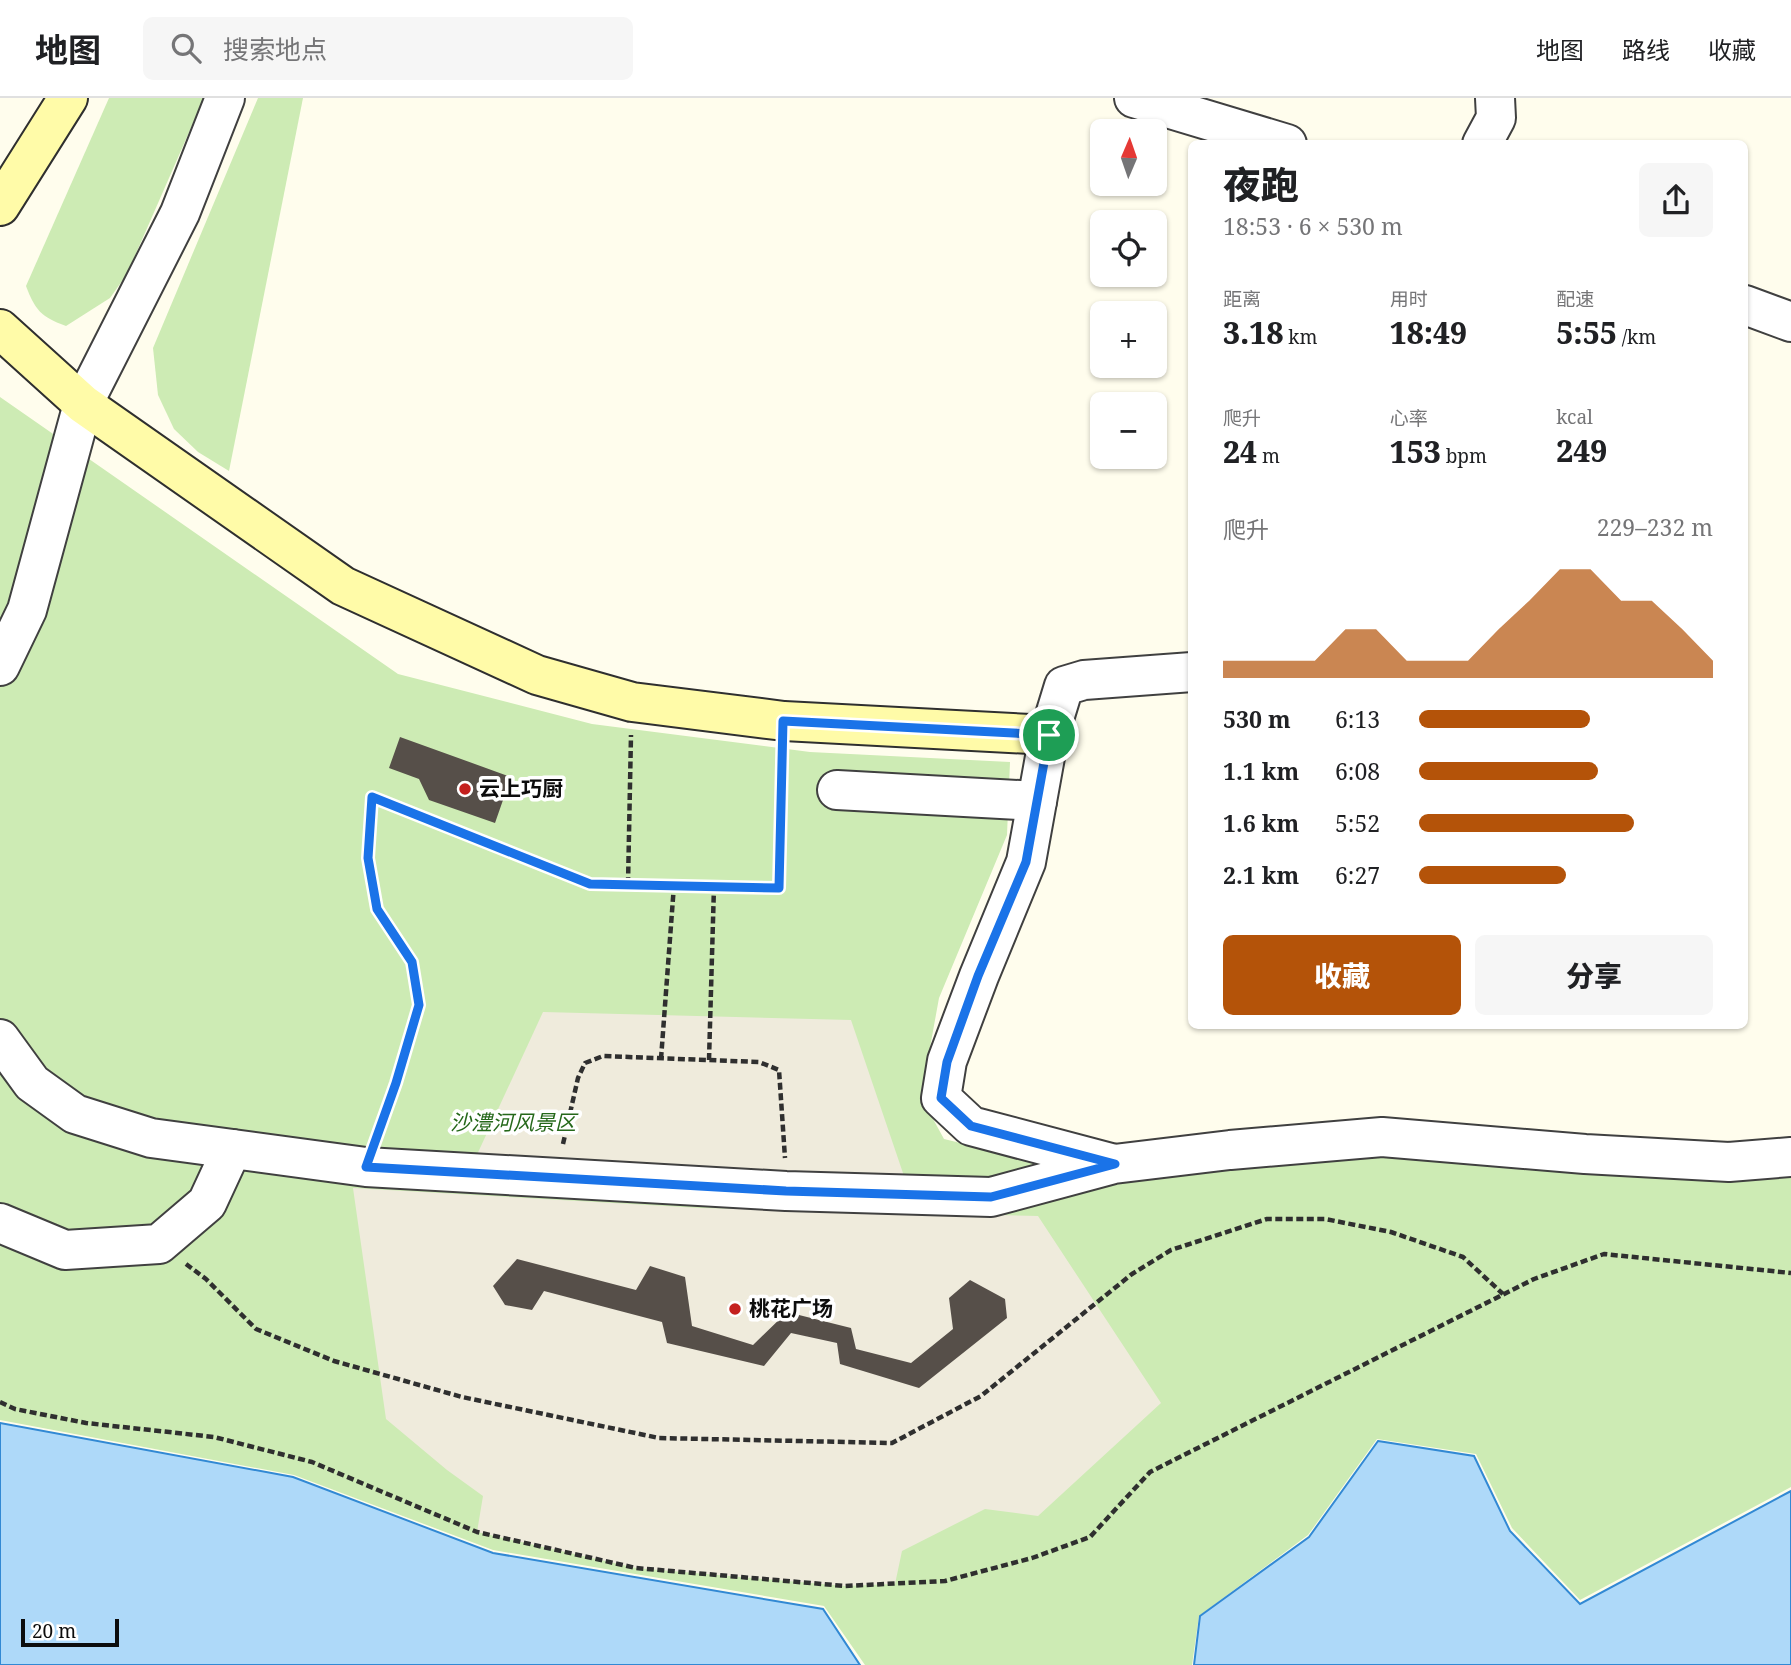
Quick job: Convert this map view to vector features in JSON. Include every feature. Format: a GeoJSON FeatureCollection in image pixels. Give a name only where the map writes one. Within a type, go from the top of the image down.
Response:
{"type":"FeatureCollection","features":[{"type":"Feature","properties":{"kind":"street"},"geometry":{"type":"LineString","coordinates":[[0,206],[68,98]]}},
{"type":"Feature","properties":{"kind":"street"},"geometry":{"type":"LineString","coordinates":[[0,666],[27,610],[83,404],[180,213],[225,98]]}},
{"type":"Feature","properties":{"kind":"street"},"geometry":{"type":"LineString","coordinates":[[1134,98],[1274,140]]}},
{"type":"Feature","properties":{"kind":"street"},"geometry":{"type":"LineString","coordinates":[[1484,140],[1496,118],[1495,98]]}},
{"type":"Feature","properties":{"kind":"street"},"geometry":{"type":"LineString","coordinates":[[1748,306],[1791,322]]}},
{"type":"Feature","properties":{"kind":"street"},"geometry":{"type":"LineString","coordinates":[[0,329],[83,404],[343,586],[537,675],[632,702],[783,721],[1049,735]]}},
{"type":"Feature","properties":{"kind":"street"},"geometry":{"type":"LineString","coordinates":[[1115,1164],[971,1126],[941,1098],[947,1062],[978,976],[1026,862],[1049,735],[1065,686],[1084,680],[1188,672]]}},
{"type":"Feature","properties":{"kind":"street"},"geometry":{"type":"LineString","coordinates":[[838,790],[1037,801]]}},
{"type":"Feature","properties":{"kind":"street"},"geometry":{"type":"LineString","coordinates":[[0,1039],[32,1083],[75,1114],[151,1138],[366,1167],[786,1191],[991,1197],[1115,1164],[1230,1150],[1382,1137],[1585,1154],[1728,1162],[1791,1157]]}},
{"type":"Feature","properties":{"kind":"street"},"geometry":{"type":"LineString","coordinates":[[0,1223],[65,1250],[159,1244],[207,1203],[232,1149]]}},
{"type":"Feature","properties":{"kind":"path"},"geometry":{"type":"LineString","coordinates":[[628,884],[632,702]]}},
{"type":"Feature","properties":{"kind":"path"},"geometry":{"type":"LineString","coordinates":[[366,1167],[396,1083],[419,1005],[412,962],[377,909],[368,858],[372,797],[590,884],[779,888],[783,721]]}},
{"type":"Feature","properties":{"kind":"path"},"geometry":{"type":"LineString","coordinates":[[661,1059],[674,886]]}},
{"type":"Feature","properties":{"kind":"path"},"geometry":{"type":"LineString","coordinates":[[709,1060],[714,886]]}},
{"type":"Feature","properties":{"kind":"path"},"geometry":{"type":"LineString","coordinates":[[555,1179],[578,1078],[585,1063],[603,1056],[760,1062],[779,1070],[786,1191]]}},
{"type":"Feature","properties":{"kind":"path"},"geometry":{"type":"LineString","coordinates":[[159,1244],[206,1279],[256,1329],[334,1361],[462,1397],[659,1438],[892,1443],[981,1396],[1132,1274],[1171,1250],[1267,1219],[1325,1219],[1391,1232],[1463,1257],[1503,1294]]}},
{"type":"Feature","properties":{"kind":"path"},"geometry":{"type":"LineString","coordinates":[[0,1402],[15,1409],[86,1423],[214,1437],[312,1462],[477,1532],[636,1568],[845,1586],[945,1581],[1032,1558],[1090,1537],[1150,1472],[1534,1279],[1604,1254],[1791,1273]]}},
{"type":"Feature","properties":{"kind":"green space"},"geometry":{"type":"Polygon","coordinates":[[[109,98],[204,98],[127,274],[110,298],[66,326],[40,312],[26,286],[109,98]]]}},
{"type":"Feature","properties":{"kind":"green space"},"geometry":{"type":"Polygon","coordinates":[[[258,98],[303,98],[229,471],[198,452],[174,429],[158,395],[153,348],[258,98]]]}},
{"type":"Feature","properties":{"kind":"green space","name":"沙澧河风景区"},"geometry":{"type":"Polygon","coordinates":[[[0,397],[398,674],[592,724],[810,752],[1010,762],[1007,835],[939,998],[921,1097],[944,1139],[1059,1167],[1356,1146],[1791,1167],[1791,1487],[1580,1600],[1512,1528],[1476,1454],[1377,1439],[1308,1535],[1199,1616],[1192,1665],[865,1665],[824,1606],[493,1550],[294,1475],[0,1420],[0,397]]]}},
{"type":"Feature","properties":{"kind":"shaded area"},"geometry":{"type":"Polygon","coordinates":[[[543,1012],[851,1020],[905,1179],[475,1159],[543,1012]]]}},
{"type":"Feature","properties":{"kind":"shaded area","name":"桃花广场"},"geometry":{"type":"Polygon","coordinates":[[[353,1188],[700,1208],[1038,1216],[1161,1403],[1038,1516],[985,1509],[902,1551],[895,1584],[845,1586],[636,1568],[477,1532],[483,1496],[386,1419],[353,1188]]]}},
{"type":"Feature","properties":{"kind":"water"},"geometry":{"type":"Polygon","coordinates":[[[0,1423],[293,1477],[493,1553],[823,1609],[860,1665],[0,1665],[0,1423]]]}},
{"type":"Feature","properties":{"kind":"water"},"geometry":{"type":"Polygon","coordinates":[[[1378,1441],[1474,1456],[1510,1531],[1580,1604],[1791,1491],[1791,1665],[1194,1665],[1200,1616],[1309,1537],[1378,1441]]]}},
{"type":"Feature","properties":{"kind":"building","name":"云上巧厨"},"geometry":{"type":"Polygon","coordinates":[[[400,737],[511,777],[495,823],[429,800],[419,779],[389,768],[400,737]]]}},
{"type":"Feature","properties":{"kind":"building"},"geometry":{"type":"Polygon","coordinates":[[[517,1259],[636,1290],[650,1266],[685,1277],[692,1326],[753,1345],[787,1312],[851,1328],[856,1349],[911,1363],[953,1329],[949,1298],[970,1280],[1005,1299],[1007,1318],[919,1388],[840,1364],[837,1343],[791,1333],[764,1366],[667,1343],[662,1322],[544,1291],[532,1310],[505,1305],[493,1286],[517,1259]]]}},
{"type":"Feature","properties":{"kind":"place","name":"云上巧厨"},"geometry":{"type":"Point","coordinates":[465,789]}},
{"type":"Feature","properties":{"kind":"place","name":"桃花广场"},"geometry":{"type":"Point","coordinates":[735,1309]}},
{"type":"Feature","properties":{"kind":"route"},"geometry":{"type":"LineString","coordinates":[[783,721],[1049,735],[1026,862],[978,976],[947,1062],[941,1098],[971,1126],[1115,1164],[991,1197],[786,1191],[366,1167],[396,1083],[419,1005],[412,962],[377,909],[368,858],[372,797],[590,884],[779,888],[783,721]]}}]}
